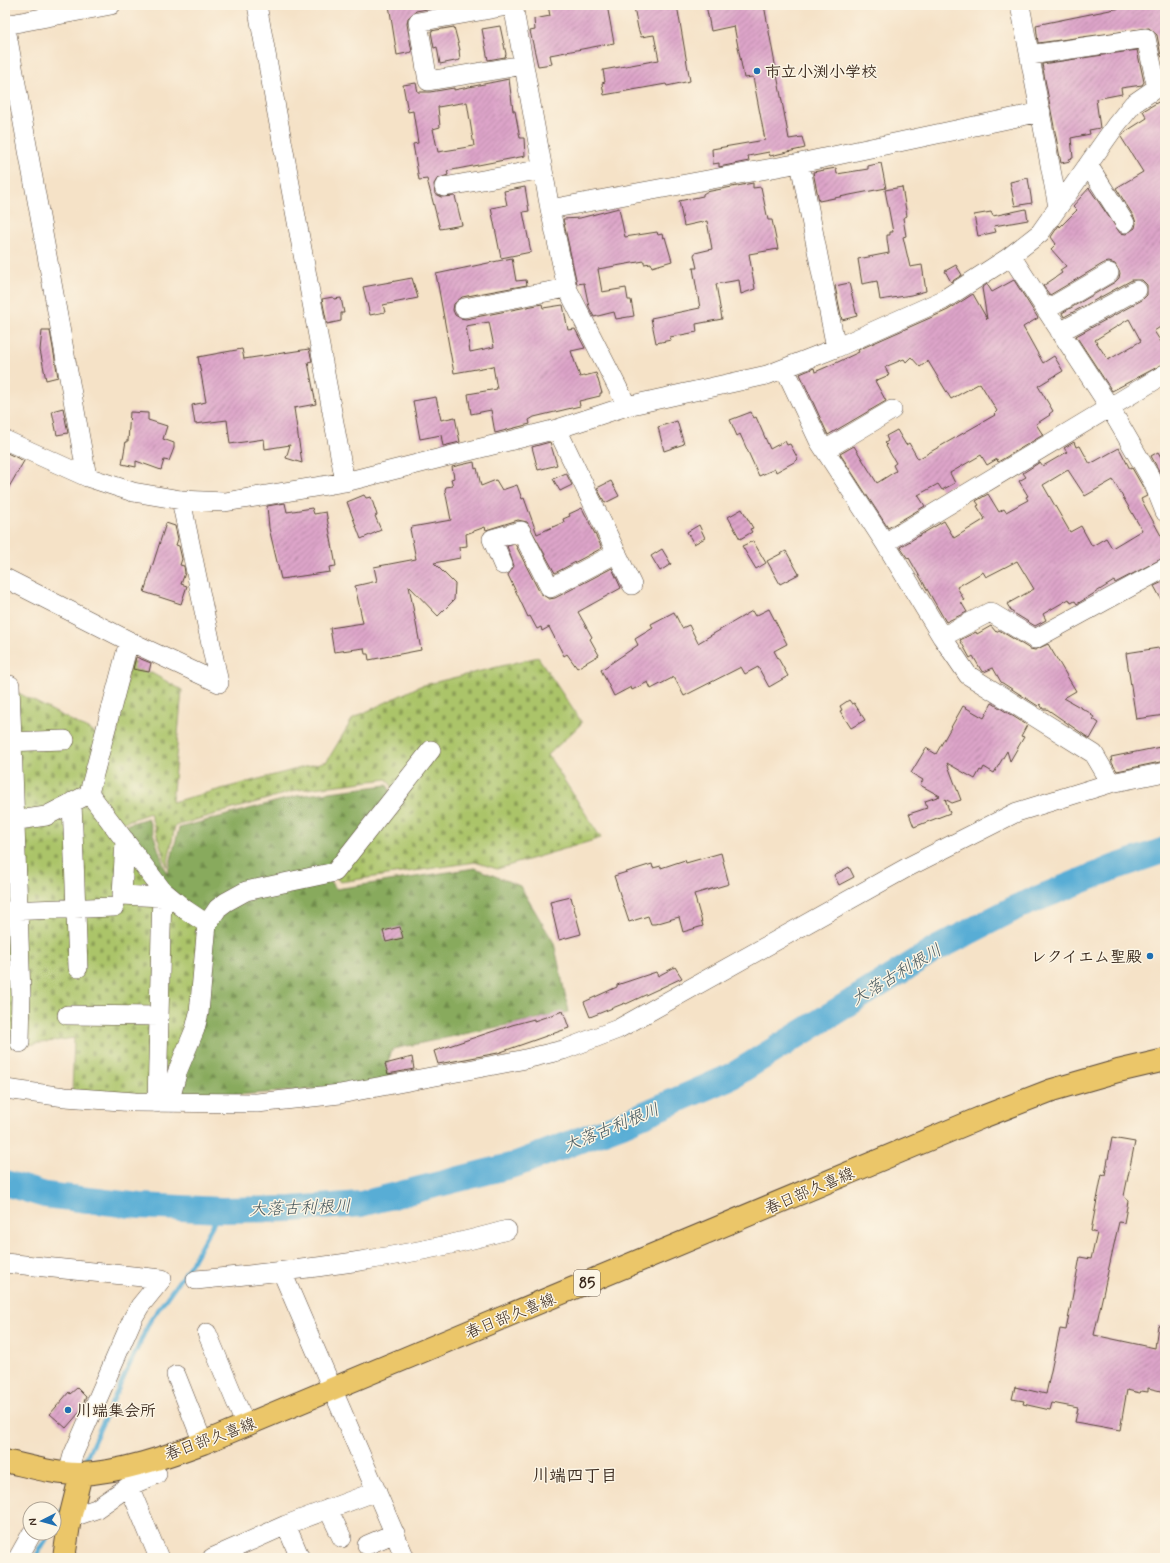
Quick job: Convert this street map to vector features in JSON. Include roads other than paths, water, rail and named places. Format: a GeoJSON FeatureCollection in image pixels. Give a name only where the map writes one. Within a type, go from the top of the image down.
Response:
{"type":"FeatureCollection","features":[{"type":"Feature","properties":{"kind":"main road","name":"春日部久喜線"},"geometry":{"type":"LineString","coordinates":[[5,1461],[75,1474],[109,1470],[139,1463],[203,1443],[985,1116],[1052,1090],[1118,1071],[1165,1060]]}},
{"type":"Feature","properties":{"kind":"main road"},"geometry":{"type":"LineString","coordinates":[[64,1558],[75,1474]]}},
{"type":"Feature","properties":{"kind":"street"},"geometry":{"type":"LineString","coordinates":[[87,477],[5,24],[111,5]]}},
{"type":"Feature","properties":{"kind":"street"},"geometry":{"type":"LineString","coordinates":[[257,5],[345,482]]}},
{"type":"Feature","properties":{"kind":"street"},"geometry":{"type":"LineString","coordinates":[[524,65],[428,81],[418,22],[513,5],[524,65],[543,169],[550,209],[567,288],[627,406]]}},
{"type":"Feature","properties":{"kind":"street"},"geometry":{"type":"LineString","coordinates":[[1020,5],[1058,207]]}},
{"type":"Feature","properties":{"kind":"street"},"geometry":{"type":"LineString","coordinates":[[5,440],[87,477],[133,492],[181,500],[225,502],[345,482],[557,429],[627,406],[767,375],[785,369],[943,300],[1011,256],[1040,233],[1133,104],[1161,85],[1146,38],[1030,55]]}},
{"type":"Feature","properties":{"kind":"street"},"geometry":{"type":"LineString","coordinates":[[550,209],[800,163],[1041,112]]}},
{"type":"Feature","properties":{"kind":"street"},"geometry":{"type":"LineString","coordinates":[[800,163],[836,348]]}},
{"type":"Feature","properties":{"kind":"street"},"geometry":{"type":"LineString","coordinates":[[1088,165],[1124,223]]}},
{"type":"Feature","properties":{"kind":"street"},"geometry":{"type":"LineString","coordinates":[[444,187],[543,169]]}},
{"type":"Feature","properties":{"kind":"street"},"geometry":{"type":"LineString","coordinates":[[1011,256],[1109,406],[1153,482],[1165,512]]}},
{"type":"Feature","properties":{"kind":"street"},"geometry":{"type":"LineString","coordinates":[[1046,310],[1109,273]]}},
{"type":"Feature","properties":{"kind":"street"},"geometry":{"type":"LineString","coordinates":[[464,308],[567,288]]}},
{"type":"Feature","properties":{"kind":"street"},"geometry":{"type":"LineString","coordinates":[[1060,332],[1137,290]]}},
{"type":"Feature","properties":{"kind":"street"},"geometry":{"type":"LineString","coordinates":[[785,369],[825,450],[885,542],[942,637],[968,675],[1094,754],[1111,783]]}},
{"type":"Feature","properties":{"kind":"street"},"geometry":{"type":"LineString","coordinates":[[885,542],[1109,406],[1165,374]]}},
{"type":"Feature","properties":{"kind":"street"},"geometry":{"type":"LineString","coordinates":[[825,450],[892,410]]}},
{"type":"Feature","properties":{"kind":"street"},"geometry":{"type":"LineString","coordinates":[[557,429],[632,585]]}},
{"type":"Feature","properties":{"kind":"street"},"geometry":{"type":"LineString","coordinates":[[5,578],[129,641],[219,683],[181,500]]}},
{"type":"Feature","properties":{"kind":"street"},"geometry":{"type":"LineString","coordinates":[[503,565],[492,539],[521,531],[550,588],[616,553]]}},
{"type":"Feature","properties":{"kind":"street"},"geometry":{"type":"LineString","coordinates":[[942,637],[990,612],[1035,639],[1165,568]]}},
{"type":"Feature","properties":{"kind":"street"},"geometry":{"type":"LineString","coordinates":[[10,821],[46,816],[90,793],[129,641]]}},
{"type":"Feature","properties":{"kind":"street"},"geometry":{"type":"LineString","coordinates":[[10,685],[9,742],[12,911],[21,994],[20,1043]]}},
{"type":"Feature","properties":{"kind":"street"},"geometry":{"type":"LineString","coordinates":[[9,742],[65,740]]}},
{"type":"Feature","properties":{"kind":"street"},"geometry":{"type":"LineString","coordinates":[[164,1103],[172,1092],[178,1070],[195,1029],[199,1013],[207,924],[218,908],[246,891],[335,872],[431,750]]}},
{"type":"Feature","properties":{"kind":"street"},"geometry":{"type":"LineString","coordinates":[[5,1089],[65,1097],[164,1103],[257,1103],[340,1094],[514,1062],[563,1050],[618,1029],[908,867],[1017,812],[1111,783],[1165,772]]}},
{"type":"Feature","properties":{"kind":"street"},"geometry":{"type":"LineString","coordinates":[[90,793],[162,893],[207,924]]}},
{"type":"Feature","properties":{"kind":"street"},"geometry":{"type":"LineString","coordinates":[[72,802],[78,968]]}},
{"type":"Feature","properties":{"kind":"street"},"geometry":{"type":"LineString","coordinates":[[125,840],[122,895],[162,893]]}},
{"type":"Feature","properties":{"kind":"street"},"geometry":{"type":"LineString","coordinates":[[162,893],[159,1016],[164,1103]]}},
{"type":"Feature","properties":{"kind":"street"},"geometry":{"type":"LineString","coordinates":[[12,911],[114,907]]}},
{"type":"Feature","properties":{"kind":"street"},"geometry":{"type":"LineString","coordinates":[[67,1015],[159,1016]]}},
{"type":"Feature","properties":{"kind":"street"},"geometry":{"type":"LineString","coordinates":[[196,1280],[282,1272],[399,1256],[507,1230]]}},
{"type":"Feature","properties":{"kind":"street"},"geometry":{"type":"LineString","coordinates":[[5,1263],[162,1279],[140,1306],[133,1318],[73,1455],[75,1474]]}},
{"type":"Feature","properties":{"kind":"street"},"geometry":{"type":"LineString","coordinates":[[282,1272],[405,1558]]}},
{"type":"Feature","properties":{"kind":"street"},"geometry":{"type":"LineString","coordinates":[[207,1333],[246,1426]]}},
{"type":"Feature","properties":{"kind":"street"},"geometry":{"type":"LineString","coordinates":[[176,1375],[203,1443]]}},
{"type":"Feature","properties":{"kind":"street"},"geometry":{"type":"LineString","coordinates":[[70,1518],[96,1509],[129,1486],[157,1474]]}},
{"type":"Feature","properties":{"kind":"street"},"geometry":{"type":"LineString","coordinates":[[129,1486],[159,1558]]}},
{"type":"Feature","properties":{"kind":"street"},"geometry":{"type":"LineString","coordinates":[[212,1558],[286,1526],[377,1491]]}},
{"type":"Feature","properties":{"kind":"street"},"geometry":{"type":"LineString","coordinates":[[328,1509],[342,1538]]}},
{"type":"Feature","properties":{"kind":"street"},"geometry":{"type":"LineString","coordinates":[[286,1526],[300,1558]]}},
{"type":"Feature","properties":{"kind":"street"},"geometry":{"type":"LineString","coordinates":[[367,1545],[395,1533]]}},
{"type":"Feature","properties":{"kind":"street"},"geometry":{"type":"LineString","coordinates":[[18,1558],[28,1541]]}},
{"type":"Feature","properties":{"kind":"waterway","name":"大落古利根川"},"geometry":{"type":"LineString","coordinates":[[5,1183],[45,1195],[140,1206],[221,1210],[292,1209],[361,1204],[514,1165],[622,1124],[732,1076],[938,948],[1017,907],[1113,868],[1165,850]]}},
{"type":"Feature","properties":{"kind":"waterway"},"geometry":{"type":"LineString","coordinates":[[82,1467],[150,1321],[191,1264],[221,1210]]}},
{"type":"Feature","properties":{"kind":"waterway"},"geometry":{"type":"LineString","coordinates":[[35,1558],[45,1541]]}},
{"type":"Feature","properties":{"kind":"place","name":"市立小渕小学校"},"geometry":{"type":"Point","coordinates":[757,71]}},
{"type":"Feature","properties":{"kind":"place","name":"レクイエム聖殿"},"geometry":{"type":"Point","coordinates":[1150,956]}},
{"type":"Feature","properties":{"kind":"place","name":"川端集会所"},"geometry":{"type":"Point","coordinates":[68,1410]}},
{"type":"Feature","properties":{"kind":"district","name":"川端四丁目"},"geometry":{"type":"Point","coordinates":[575,1475]}}]}
